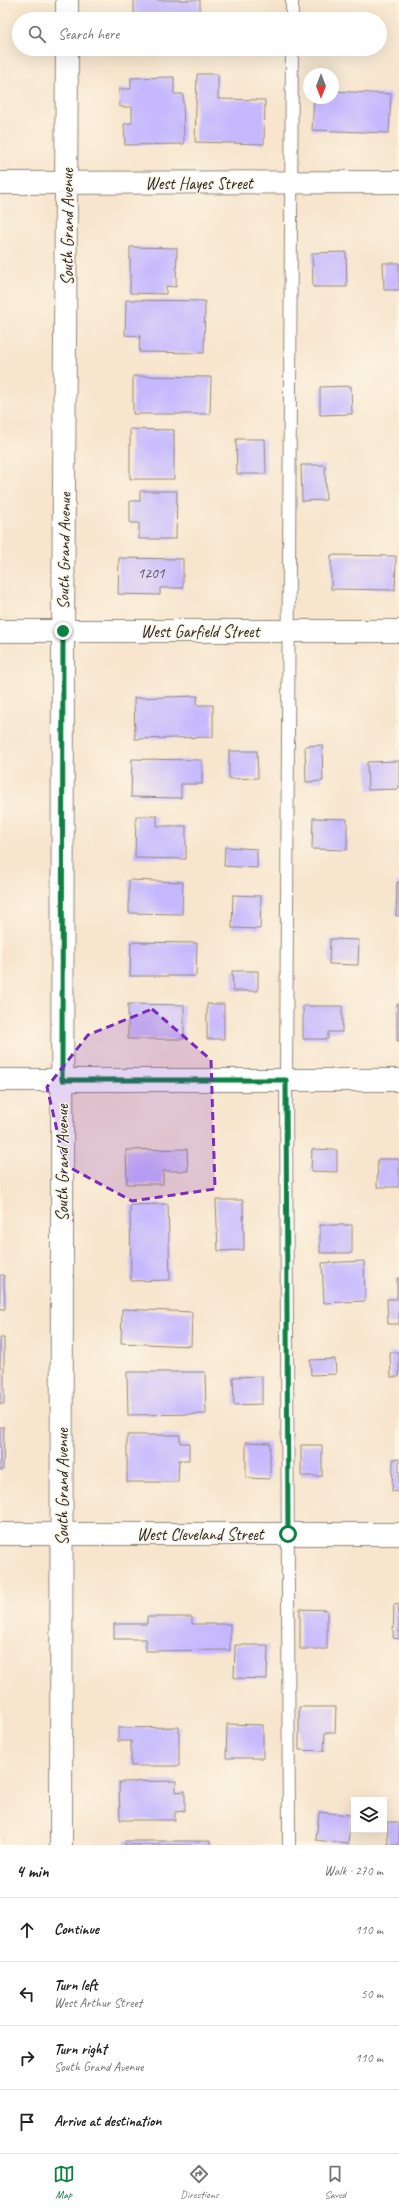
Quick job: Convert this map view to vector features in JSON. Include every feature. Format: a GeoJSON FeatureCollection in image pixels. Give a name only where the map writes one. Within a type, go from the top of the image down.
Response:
{"type":"FeatureCollection","features":[{"type":"Feature","properties":{"kind":"street"},"geometry":{"type":"LineString","coordinates":[[67,0],[67,12]]}},
{"type":"Feature","properties":{"kind":"street","name":"South Grand Avenue"},"geometry":{"type":"LineString","coordinates":[[61,1845],[63,631],[68,184],[67,56]]}},
{"type":"Feature","properties":{"kind":"street","name":"West Hayes Street"},"geometry":{"type":"LineString","coordinates":[[0,184],[399,182]]}},
{"type":"Feature","properties":{"kind":"street","name":"West Garfield Street"},"geometry":{"type":"LineString","coordinates":[[0,631],[399,631]]}},
{"type":"Feature","properties":{"kind":"street"},"geometry":{"type":"LineString","coordinates":[[0,1080],[399,1080]]}},
{"type":"Feature","properties":{"kind":"street","name":"West Cleveland Street"},"geometry":{"type":"LineString","coordinates":[[0,1534],[399,1534]]}},
{"type":"Feature","properties":{"kind":"lane"},"geometry":{"type":"LineString","coordinates":[[292,0],[292,12]]}},
{"type":"Feature","properties":{"kind":"lane"},"geometry":{"type":"LineString","coordinates":[[289,1845],[286,1080],[292,56]]}},
{"type":"Feature","properties":{"kind":"highlighted area"},"geometry":{"type":"Polygon","coordinates":[[[152,1009],[211,1060],[215,1189],[132,1201],[65,1165],[47,1087],[88,1035],[152,1009]]]}},
{"type":"Feature","properties":{"kind":"building"},"geometry":{"type":"Polygon","coordinates":[[[134,0],[200,0],[200,12],[134,12],[134,0]]]}},
{"type":"Feature","properties":{"kind":"building"},"geometry":{"type":"Polygon","coordinates":[[[197,74],[218,74],[218,99],[265,100],[264,144],[195,142],[197,74]]]}},
{"type":"Feature","properties":{"kind":"building"},"geometry":{"type":"Polygon","coordinates":[[[174,77],[174,94],[183,94],[184,144],[125,145],[124,124],[132,123],[132,107],[120,107],[119,89],[131,89],[131,78],[174,77]]]}},
{"type":"Feature","properties":{"kind":"building"},"geometry":{"type":"Polygon","coordinates":[[[339,91],[391,94],[389,133],[312,130],[314,104],[339,104],[339,91]]]}},
{"type":"Feature","properties":{"kind":"building"},"geometry":{"type":"Polygon","coordinates":[[[130,247],[177,248],[176,287],[166,286],[166,294],[130,293],[130,247]]]}},
{"type":"Feature","properties":{"kind":"building"},"geometry":{"type":"Polygon","coordinates":[[[346,252],[347,287],[313,287],[312,253],[346,252]]]}},
{"type":"Feature","properties":{"kind":"building"},"geometry":{"type":"Polygon","coordinates":[[[383,263],[399,263],[399,290],[384,290],[383,263]]]}},
{"type":"Feature","properties":{"kind":"building"},"geometry":{"type":"Polygon","coordinates":[[[126,300],[205,301],[204,353],[139,352],[140,336],[125,335],[126,300]]]}},
{"type":"Feature","properties":{"kind":"building"},"geometry":{"type":"Polygon","coordinates":[[[133,376],[211,377],[210,414],[133,414],[133,376]]]}},
{"type":"Feature","properties":{"kind":"building"},"geometry":{"type":"Polygon","coordinates":[[[351,386],[352,414],[320,415],[320,387],[351,386]]]}},
{"type":"Feature","properties":{"kind":"building"},"geometry":{"type":"Polygon","coordinates":[[[130,429],[174,430],[174,479],[130,479],[130,429]]]}},
{"type":"Feature","properties":{"kind":"building"},"geometry":{"type":"Polygon","coordinates":[[[236,439],[265,439],[266,474],[237,474],[236,439]]]}},
{"type":"Feature","properties":{"kind":"building"},"geometry":{"type":"Polygon","coordinates":[[[301,465],[325,465],[326,500],[302,501],[301,465]]]}},
{"type":"Feature","properties":{"kind":"building"},"geometry":{"type":"Polygon","coordinates":[[[140,491],[177,491],[176,539],[139,539],[139,523],[130,523],[130,501],[140,501],[140,491]]]}},
{"type":"Feature","properties":{"kind":"building"},"geometry":{"type":"Polygon","coordinates":[[[331,555],[396,556],[395,590],[331,589],[331,555]]]}},
{"type":"Feature","properties":{"kind":"building"},"geometry":{"type":"Polygon","coordinates":[[[119,558],[183,559],[183,588],[160,588],[160,595],[118,594],[119,558]]]}},
{"type":"Feature","properties":{"kind":"building"},"geometry":{"type":"Polygon","coordinates":[[[198,696],[196,705],[213,705],[213,737],[135,739],[134,698],[198,696]]]}},
{"type":"Feature","properties":{"kind":"building"},"geometry":{"type":"Polygon","coordinates":[[[322,745],[323,781],[306,782],[305,746],[322,745]]]}},
{"type":"Feature","properties":{"kind":"building"},"geometry":{"type":"Polygon","coordinates":[[[229,751],[257,751],[258,778],[229,779],[229,751]]]}},
{"type":"Feature","properties":{"kind":"building"},"geometry":{"type":"Polygon","coordinates":[[[132,759],[202,760],[202,784],[181,784],[181,798],[131,797],[132,759]]]}},
{"type":"Feature","properties":{"kind":"building"},"geometry":{"type":"Polygon","coordinates":[[[399,761],[399,789],[368,790],[367,762],[399,761]]]}},
{"type":"Feature","properties":{"kind":"building"},"geometry":{"type":"Polygon","coordinates":[[[136,816],[157,816],[157,826],[186,826],[186,859],[135,858],[136,816]]]}},
{"type":"Feature","properties":{"kind":"building"},"geometry":{"type":"Polygon","coordinates":[[[313,818],[347,819],[347,850],[312,849],[313,818]]]}},
{"type":"Feature","properties":{"kind":"building"},"geometry":{"type":"Polygon","coordinates":[[[225,847],[257,849],[257,868],[224,866],[225,847]]]}},
{"type":"Feature","properties":{"kind":"building"},"geometry":{"type":"Polygon","coordinates":[[[129,880],[183,882],[182,914],[129,913],[129,880]]]}},
{"type":"Feature","properties":{"kind":"building"},"geometry":{"type":"Polygon","coordinates":[[[397,882],[399,882],[399,916],[396,916],[397,882]]]}},
{"type":"Feature","properties":{"kind":"building"},"geometry":{"type":"Polygon","coordinates":[[[233,895],[261,896],[260,929],[232,928],[233,895]]]}},
{"type":"Feature","properties":{"kind":"building"},"geometry":{"type":"Polygon","coordinates":[[[330,939],[359,940],[358,965],[329,964],[330,939]]]}},
{"type":"Feature","properties":{"kind":"building"},"geometry":{"type":"Polygon","coordinates":[[[131,942],[197,943],[196,976],[130,976],[131,942]]]}},
{"type":"Feature","properties":{"kind":"building"},"geometry":{"type":"Polygon","coordinates":[[[232,971],[258,971],[258,991],[233,991],[232,971]]]}},
{"type":"Feature","properties":{"kind":"building"},"geometry":{"type":"Polygon","coordinates":[[[128,1004],[184,1005],[184,1039],[128,1039],[128,1004]]]}},
{"type":"Feature","properties":{"kind":"building"},"geometry":{"type":"Polygon","coordinates":[[[207,1004],[224,1004],[224,1039],[207,1039],[207,1004]]]}},
{"type":"Feature","properties":{"kind":"building"},"geometry":{"type":"Polygon","coordinates":[[[397,1004],[399,1004],[399,1041],[397,1041],[397,1004]]]}},
{"type":"Feature","properties":{"kind":"building"},"geometry":{"type":"Polygon","coordinates":[[[303,1006],[342,1006],[342,1032],[328,1032],[328,1039],[303,1039],[303,1006]]]}},
{"type":"Feature","properties":{"kind":"building"},"geometry":{"type":"Polygon","coordinates":[[[187,1149],[188,1171],[163,1171],[163,1184],[127,1184],[126,1150],[187,1149]]]}},
{"type":"Feature","properties":{"kind":"building"},"geometry":{"type":"Polygon","coordinates":[[[312,1149],[337,1150],[337,1172],[311,1171],[312,1149]]]}},
{"type":"Feature","properties":{"kind":"building"},"geometry":{"type":"Polygon","coordinates":[[[378,1159],[399,1159],[399,1187],[377,1187],[378,1159]]]}},
{"type":"Feature","properties":{"kind":"building"},"geometry":{"type":"Polygon","coordinates":[[[216,1200],[243,1200],[244,1250],[218,1251],[216,1200]]]}},
{"type":"Feature","properties":{"kind":"building"},"geometry":{"type":"Polygon","coordinates":[[[168,1204],[170,1280],[131,1281],[130,1205],[168,1204]]]}},
{"type":"Feature","properties":{"kind":"building"},"geometry":{"type":"Polygon","coordinates":[[[320,1225],[352,1225],[352,1253],[320,1253],[320,1225]]]}},
{"type":"Feature","properties":{"kind":"building"},"geometry":{"type":"Polygon","coordinates":[[[364,1261],[365,1301],[324,1303],[322,1263],[364,1261]]]}},
{"type":"Feature","properties":{"kind":"building"},"geometry":{"type":"Polygon","coordinates":[[[0,1275],[4,1275],[5,1309],[0,1309],[0,1275]]]}},
{"type":"Feature","properties":{"kind":"building"},"geometry":{"type":"Polygon","coordinates":[[[397,1278],[399,1278],[399,1324],[388,1324],[387,1299],[397,1299],[397,1278]]]}},
{"type":"Feature","properties":{"kind":"building"},"geometry":{"type":"Polygon","coordinates":[[[122,1309],[192,1312],[191,1346],[121,1343],[122,1309]]]}},
{"type":"Feature","properties":{"kind":"building"},"geometry":{"type":"Polygon","coordinates":[[[0,1338],[4,1338],[4,1404],[0,1404],[0,1338]]]}},
{"type":"Feature","properties":{"kind":"building"},"geometry":{"type":"Polygon","coordinates":[[[390,1352],[399,1352],[399,1377],[391,1377],[390,1352]]]}},
{"type":"Feature","properties":{"kind":"building"},"geometry":{"type":"Polygon","coordinates":[[[335,1359],[336,1374],[311,1375],[310,1360],[335,1359]]]}},
{"type":"Feature","properties":{"kind":"building"},"geometry":{"type":"Polygon","coordinates":[[[127,1372],[205,1372],[206,1414],[128,1415],[127,1372]]]}},
{"type":"Feature","properties":{"kind":"building"},"geometry":{"type":"Polygon","coordinates":[[[262,1376],[262,1404],[234,1405],[233,1377],[262,1376]]]}},
{"type":"Feature","properties":{"kind":"building"},"geometry":{"type":"Polygon","coordinates":[[[0,1427],[4,1427],[3,1470],[0,1470],[0,1427]]]}},
{"type":"Feature","properties":{"kind":"building"},"geometry":{"type":"Polygon","coordinates":[[[127,1435],[180,1435],[180,1443],[189,1443],[189,1460],[179,1460],[178,1482],[127,1482],[127,1435]]]}},
{"type":"Feature","properties":{"kind":"building"},"geometry":{"type":"Polygon","coordinates":[[[246,1442],[270,1443],[270,1479],[246,1478],[246,1442]]]}},
{"type":"Feature","properties":{"kind":"building"},"geometry":{"type":"Polygon","coordinates":[[[301,1445],[322,1445],[322,1476],[301,1476],[301,1445]]]}},
{"type":"Feature","properties":{"kind":"building"},"geometry":{"type":"Polygon","coordinates":[[[393,1459],[399,1459],[399,1492],[392,1491],[393,1459]]]}},
{"type":"Feature","properties":{"kind":"building"},"geometry":{"type":"Polygon","coordinates":[[[394,1604],[399,1605],[399,1639],[393,1638],[394,1604]]]}},
{"type":"Feature","properties":{"kind":"building"},"geometry":{"type":"Polygon","coordinates":[[[300,1609],[327,1610],[327,1649],[300,1649],[300,1609]]]}},
{"type":"Feature","properties":{"kind":"building"},"geometry":{"type":"Polygon","coordinates":[[[147,1617],[192,1617],[192,1624],[230,1624],[230,1650],[146,1651],[146,1639],[114,1639],[114,1624],[147,1624],[147,1617]]]}},
{"type":"Feature","properties":{"kind":"building"},"geometry":{"type":"Polygon","coordinates":[[[235,1645],[268,1645],[267,1679],[234,1678],[235,1645]]]}},
{"type":"Feature","properties":{"kind":"building"},"geometry":{"type":"Polygon","coordinates":[[[299,1707],[336,1707],[335,1733],[325,1733],[324,1751],[299,1750],[299,1707]]]}},
{"type":"Feature","properties":{"kind":"building"},"geometry":{"type":"Polygon","coordinates":[[[227,1724],[263,1725],[263,1758],[226,1758],[227,1724]]]}},
{"type":"Feature","properties":{"kind":"building"},"geometry":{"type":"Polygon","coordinates":[[[179,1727],[179,1766],[131,1766],[131,1741],[118,1741],[118,1728],[179,1727]]]}},
{"type":"Feature","properties":{"kind":"building"},"geometry":{"type":"Polygon","coordinates":[[[176,1781],[176,1792],[185,1791],[185,1811],[175,1812],[175,1820],[120,1820],[119,1782],[176,1781]]]}},
{"type":"Feature","properties":{"kind":"building"},"geometry":{"type":"Polygon","coordinates":[[[319,1812],[351,1815],[348,1844],[316,1840],[319,1812]]]}},
{"type":"Feature","properties":{"kind":"building"},"geometry":{"type":"Polygon","coordinates":[[[387,1822],[399,1822],[399,1845],[388,1845],[387,1822]]]}},
{"type":"Feature","properties":{"kind":"building"},"geometry":{"type":"Polygon","coordinates":[[[125,1841],[210,1841],[210,1845],[125,1845],[125,1841]]]}},
{"type":"Feature","properties":{"kind":"route"},"geometry":{"type":"LineString","coordinates":[[63,631],[62,1080],[286,1080],[288,1534]]}}]}
